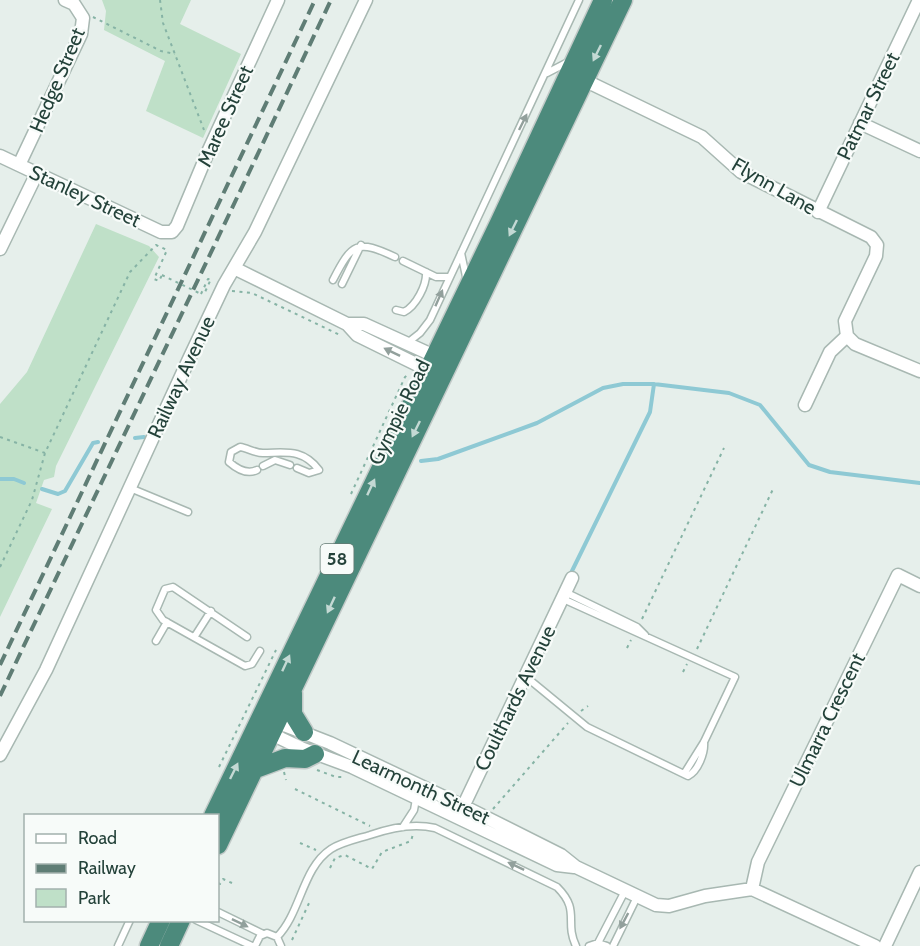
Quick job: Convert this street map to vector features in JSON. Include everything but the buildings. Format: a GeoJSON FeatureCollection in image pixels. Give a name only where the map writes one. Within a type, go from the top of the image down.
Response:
{"type":"FeatureCollection","features":[{"type":"Feature","properties":{"kind":"highway","name":"Gympie Road"},"geometry":{"type":"LineString","coordinates":[[214,814],[266,725],[292,688],[468,284],[603,0]]}},
{"type":"Feature","properties":{"kind":"highway","name":"Gympie Road"},"geometry":{"type":"LineString","coordinates":[[219,842],[253,770],[266,725],[431,368],[584,80],[623,0]]}},
{"type":"Feature","properties":{"kind":"highway"},"geometry":{"type":"LineString","coordinates":[[292,688],[293,714],[304,732]]}},
{"type":"Feature","properties":{"kind":"highway"},"geometry":{"type":"LineString","coordinates":[[253,770],[285,758],[305,759],[315,754]]}},
{"type":"Feature","properties":{"kind":"highway"},"geometry":{"type":"LineString","coordinates":[[149,946],[161,922]]}},
{"type":"Feature","properties":{"kind":"highway"},"geometry":{"type":"LineString","coordinates":[[169,946],[181,922]]}},
{"type":"Feature","properties":{"kind":"street","name":"Hedge Street"},"geometry":{"type":"LineString","coordinates":[[19,165],[81,34],[82,17],[74,4],[65,0]]}},
{"type":"Feature","properties":{"kind":"street","name":"Maree Street"},"geometry":{"type":"LineString","coordinates":[[172,232],[177,226],[210,147],[278,0]]}},
{"type":"Feature","properties":{"kind":"street","name":"Railway Avenue"},"geometry":{"type":"LineString","coordinates":[[0,755],[46,670],[106,544],[129,488],[234,268],[255,232],[366,0]]}},
{"type":"Feature","properties":{"kind":"street","name":"Patmar Street"},"geometry":{"type":"LineString","coordinates":[[818,212],[919,0]]}},
{"type":"Feature","properties":{"kind":"street","name":"Flynn Lane"},"geometry":{"type":"LineString","coordinates":[[584,80],[702,137],[741,172],[870,237],[877,244],[876,256],[845,321],[846,336]]}},
{"type":"Feature","properties":{"kind":"street"},"geometry":{"type":"LineString","coordinates":[[861,123],[920,151]]}},
{"type":"Feature","properties":{"kind":"street","name":"Stanley Street"},"geometry":{"type":"LineString","coordinates":[[0,156],[161,232],[172,232]]}},
{"type":"Feature","properties":{"kind":"street"},"geometry":{"type":"LineString","coordinates":[[0,249],[37,173]]}},
{"type":"Feature","properties":{"kind":"street"},"geometry":{"type":"LineString","coordinates":[[234,268],[347,324],[357,335],[431,368]]}},
{"type":"Feature","properties":{"kind":"street"},"geometry":{"type":"LineString","coordinates":[[347,324],[364,324],[405,344],[431,368]]}},
{"type":"Feature","properties":{"kind":"street"},"geometry":{"type":"LineString","coordinates":[[805,405],[830,352],[846,336],[855,344],[920,371]]}},
{"type":"Feature","properties":{"kind":"street","name":"Ulmarra Crescent"},"geometry":{"type":"LineString","coordinates":[[752,889],[758,862],[898,575],[920,586]]}},
{"type":"Feature","properties":{"kind":"street","name":"Coulthards Avenue"},"geometry":{"type":"LineString","coordinates":[[460,812],[572,578]]}},
{"type":"Feature","properties":{"kind":"street","name":"Learmonth Street"},"geometry":{"type":"LineString","coordinates":[[266,725],[304,732],[413,792]]}},
{"type":"Feature","properties":{"kind":"street","name":"Learmonth Street"},"geometry":{"type":"LineString","coordinates":[[266,725],[315,754],[413,792],[561,855],[576,867],[637,897],[669,906],[705,896],[752,889]]}},
{"type":"Feature","properties":{"kind":"street"},"geometry":{"type":"LineString","coordinates":[[885,946],[920,872]]}},
{"type":"Feature","properties":{"kind":"street"},"geometry":{"type":"LineString","coordinates":[[752,889],[874,946]]}},
{"type":"Feature","properties":{"kind":"lane","name":"Gympie Road"},"geometry":{"type":"LineString","coordinates":[[405,344],[425,327],[547,73],[579,0]]}},
{"type":"Feature","properties":{"kind":"lane"},"geometry":{"type":"LineString","coordinates":[[547,73],[576,57]]}},
{"type":"Feature","properties":{"kind":"lane"},"geometry":{"type":"LineString","coordinates":[[342,284],[361,245]]}},
{"type":"Feature","properties":{"kind":"lane"},"geometry":{"type":"LineString","coordinates":[[333,280],[345,256],[361,245],[373,247],[395,257]]}},
{"type":"Feature","properties":{"kind":"lane"},"geometry":{"type":"LineString","coordinates":[[461,252],[468,284]]}},
{"type":"Feature","properties":{"kind":"lane"},"geometry":{"type":"LineString","coordinates":[[404,261],[436,277],[449,277]]}},
{"type":"Feature","properties":{"kind":"lane"},"geometry":{"type":"LineString","coordinates":[[396,310],[404,312],[414,305],[426,279],[426,272]]}},
{"type":"Feature","properties":{"kind":"lane"},"geometry":{"type":"LineString","coordinates":[[290,465],[275,460],[248,472],[229,462],[231,452],[240,447],[262,453],[283,450],[309,460],[319,470],[309,473],[297,468]]}},
{"type":"Feature","properties":{"kind":"lane"},"geometry":{"type":"LineString","coordinates":[[129,488],[188,512]]}},
{"type":"Feature","properties":{"kind":"lane"},"geometry":{"type":"LineString","coordinates":[[247,637],[173,587],[167,586],[160,597],[156,610],[160,617],[245,666],[252,664],[260,651]]}},
{"type":"Feature","properties":{"kind":"lane"},"geometry":{"type":"LineString","coordinates":[[525,676],[573,718],[684,774],[692,775],[704,749],[704,742],[735,678],[564,595]]}},
{"type":"Feature","properties":{"kind":"lane"},"geometry":{"type":"LineString","coordinates":[[195,636],[211,611]]}},
{"type":"Feature","properties":{"kind":"lane"},"geometry":{"type":"LineString","coordinates":[[156,641],[167,622]]}},
{"type":"Feature","properties":{"kind":"lane"},"geometry":{"type":"LineString","coordinates":[[403,827],[414,810],[413,792]]}},
{"type":"Feature","properties":{"kind":"lane"},"geometry":{"type":"LineString","coordinates":[[277,937],[288,925],[311,875],[325,854],[342,844],[403,827],[435,828],[546,881],[566,896],[572,910],[570,933],[576,946]]}},
{"type":"Feature","properties":{"kind":"lane"},"geometry":{"type":"LineString","coordinates":[[598,943],[625,891]]}},
{"type":"Feature","properties":{"kind":"lane"},"geometry":{"type":"LineString","coordinates":[[613,946],[637,897]]}},
{"type":"Feature","properties":{"kind":"lane"},"geometry":{"type":"LineString","coordinates":[[219,912],[263,934]]}},
{"type":"Feature","properties":{"kind":"lane"},"geometry":{"type":"LineString","coordinates":[[118,946],[130,922]]}},
{"type":"Feature","properties":{"kind":"lane"},"geometry":{"type":"LineString","coordinates":[[198,922],[254,946],[263,934],[271,933],[277,937],[281,946]]}},
{"type":"Feature","properties":{"kind":"lane"},"geometry":{"type":"LineString","coordinates":[[589,946],[598,943],[607,946]]}},
{"type":"Feature","properties":{"kind":"path"},"geometry":{"type":"LineString","coordinates":[[160,0],[163,23],[210,147]]}},
{"type":"Feature","properties":{"kind":"path"},"geometry":{"type":"LineString","coordinates":[[82,17],[96,18],[161,51],[175,54]]}},
{"type":"Feature","properties":{"kind":"path"},"geometry":{"type":"LineString","coordinates":[[0,567],[32,500],[45,453],[130,272],[156,244],[166,250],[154,279],[159,281],[162,275],[201,294],[208,279],[211,279],[205,292]]}},
{"type":"Feature","properties":{"kind":"path"},"geometry":{"type":"LineString","coordinates":[[226,296],[235,291],[252,293],[344,337]]}},
{"type":"Feature","properties":{"kind":"path"},"geometry":{"type":"LineString","coordinates":[[405,377],[431,368]]}},
{"type":"Feature","properties":{"kind":"path"},"geometry":{"type":"LineString","coordinates":[[350,497],[405,377],[404,372]]}},
{"type":"Feature","properties":{"kind":"path"},"geometry":{"type":"LineString","coordinates":[[0,437],[45,453]]}},
{"type":"Feature","properties":{"kind":"path"},"geometry":{"type":"LineString","coordinates":[[627,648],[724,448]]}},
{"type":"Feature","properties":{"kind":"path"},"geometry":{"type":"LineString","coordinates":[[683,672],[774,488]]}},
{"type":"Feature","properties":{"kind":"path"},"geometry":{"type":"LineString","coordinates":[[219,768],[278,646]]}},
{"type":"Feature","properties":{"kind":"path"},"geometry":{"type":"LineString","coordinates":[[490,814],[573,718],[588,706]]}},
{"type":"Feature","properties":{"kind":"path"},"geometry":{"type":"LineString","coordinates":[[295,789],[370,826]]}},
{"type":"Feature","properties":{"kind":"path"},"geometry":{"type":"LineString","coordinates":[[330,868],[335,858],[345,855],[372,869],[382,852],[411,841],[417,831]]}},
{"type":"Feature","properties":{"kind":"path"},"geometry":{"type":"LineString","coordinates":[[300,843],[316,850]]}},
{"type":"Feature","properties":{"kind":"path"},"geometry":{"type":"LineString","coordinates":[[382,852],[389,854]]}},
{"type":"Feature","properties":{"kind":"path"},"geometry":{"type":"LineString","coordinates":[[219,884],[223,879],[232,883]]}},
{"type":"Feature","properties":{"kind":"path"},"geometry":{"type":"LineString","coordinates":[[292,940],[310,901]]}},
{"type":"Feature","properties":{"kind":"green space"},"geometry":{"type":"Polygon","coordinates":[[[102,0],[191,0],[180,24],[241,54],[203,138],[146,111],[165,61],[104,30],[106,11],[102,0]]]}},
{"type":"Feature","properties":{"kind":"green space"},"geometry":{"type":"Polygon","coordinates":[[[96,224],[149,246],[159,257],[56,466],[54,477],[44,480],[36,503],[52,509],[0,617],[0,404],[27,372],[96,224]]]}},
{"type":"Feature","properties":{"kind":"waterway"},"geometry":{"type":"LineString","coordinates":[[421,461],[438,459],[537,423],[603,388],[623,384],[654,384],[729,393],[760,405],[809,465],[830,472],[920,483]]}},
{"type":"Feature","properties":{"kind":"waterway"},"geometry":{"type":"LineString","coordinates":[[571,573],[650,412],[654,384]]}},
{"type":"Feature","properties":{"kind":"waterway"},"geometry":{"type":"LineString","coordinates":[[135,438],[144,437]]}},
{"type":"Feature","properties":{"kind":"waterway"},"geometry":{"type":"LineString","coordinates":[[42,489],[58,494],[65,491],[93,443],[98,442]]}},
{"type":"Feature","properties":{"kind":"waterway"},"geometry":{"type":"LineString","coordinates":[[0,479],[14,479],[24,483]]}},
{"type":"Feature","properties":{"kind":"railway"},"geometry":{"type":"LineString","coordinates":[[0,665],[315,0]]}},
{"type":"Feature","properties":{"kind":"railway"},"geometry":{"type":"LineString","coordinates":[[0,696],[331,0]]}}]}
